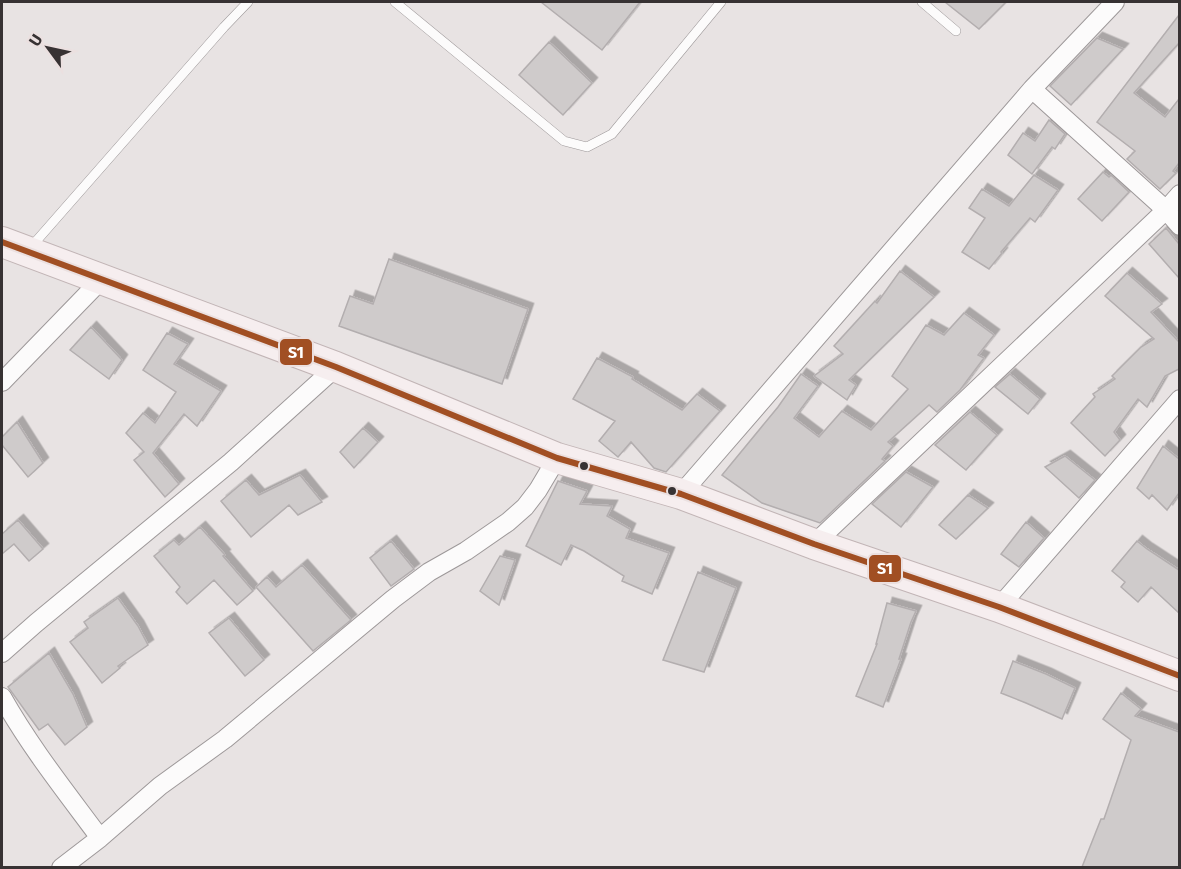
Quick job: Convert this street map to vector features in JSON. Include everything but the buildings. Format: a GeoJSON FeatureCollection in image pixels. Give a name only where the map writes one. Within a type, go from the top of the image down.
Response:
{"type":"FeatureCollection","features":[{"type":"Feature","properties":{"kind":"main road"},"geometry":{"type":"LineString","coordinates":[[15,247],[336,367],[557,458],[681,494],[814,544],[999,607],[1179,676]]}},
{"type":"Feature","properties":{"kind":"street"},"geometry":{"type":"LineString","coordinates":[[681,494],[1032,89],[1115,2]]}},
{"type":"Feature","properties":{"kind":"street"},"geometry":{"type":"LineString","coordinates":[[1032,89],[1166,210],[1179,226]]}},
{"type":"Feature","properties":{"kind":"street"},"geometry":{"type":"LineString","coordinates":[[814,544],[1166,210],[1179,194]]}},
{"type":"Feature","properties":{"kind":"street"},"geometry":{"type":"LineString","coordinates":[[2,382],[102,279]]}},
{"type":"Feature","properties":{"kind":"street"},"geometry":{"type":"LineString","coordinates":[[2,653],[231,462],[336,367]]}},
{"type":"Feature","properties":{"kind":"street"},"geometry":{"type":"LineString","coordinates":[[999,607],[1179,399]]}},
{"type":"Feature","properties":{"kind":"street"},"geometry":{"type":"LineString","coordinates":[[61,867],[100,838],[160,786],[225,739],[393,599],[429,572],[466,551],[508,522],[525,507],[557,458]]}},
{"type":"Feature","properties":{"kind":"street"},"geometry":{"type":"LineString","coordinates":[[2,698],[12,717],[42,760],[100,838]]}},
{"type":"Feature","properties":{"kind":"lane"},"geometry":{"type":"LineString","coordinates":[[15,247],[248,2]]}},
{"type":"Feature","properties":{"kind":"lane"},"geometry":{"type":"LineString","coordinates":[[395,2],[564,141],[587,147],[612,134],[715,4]]}},
{"type":"Feature","properties":{"kind":"lane"},"geometry":{"type":"LineString","coordinates":[[922,2],[956,31]]}},
{"type":"Feature","properties":{"kind":"transit line","name":"S1"},"geometry":{"type":"LineString","coordinates":[[2,242],[336,367],[557,458],[681,494],[814,544],[999,607],[1180,676]]}}]}
